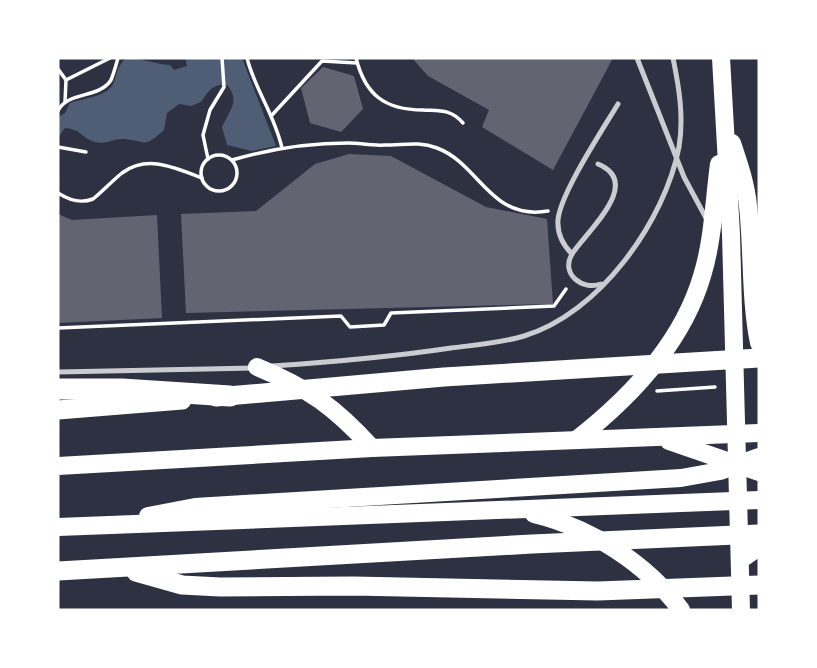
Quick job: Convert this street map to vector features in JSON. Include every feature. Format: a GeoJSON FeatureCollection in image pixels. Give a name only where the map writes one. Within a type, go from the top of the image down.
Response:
{"type":"FeatureCollection","features":[{"type":"Feature","properties":{"kind":"highway"},"geometry":{"type":"LineString","coordinates":[[58,410],[444,377],[759,358]]}},
{"type":"Feature","properties":{"kind":"highway"},"geometry":{"type":"LineString","coordinates":[[58,389],[122,389],[230,396]]}},
{"type":"Feature","properties":{"kind":"highway"},"geometry":{"type":"LineString","coordinates":[[58,571],[759,532]]}},
{"type":"Feature","properties":{"kind":"highway"},"geometry":{"type":"LineString","coordinates":[[126,568],[182,585],[220,587],[353,586],[598,591],[759,585]]}},
{"type":"Feature","properties":{"kind":"main road"},"geometry":{"type":"LineString","coordinates":[[721,58],[731,234],[741,610]]}},
{"type":"Feature","properties":{"kind":"main road"},"geometry":{"type":"LineString","coordinates":[[576,440],[628,395],[664,350],[694,298],[702,276],[710,231],[725,123]]}},
{"type":"Feature","properties":{"kind":"main road"},"geometry":{"type":"LineString","coordinates":[[725,123],[743,177],[748,203],[754,308],[759,344]]}},
{"type":"Feature","properties":{"kind":"main road"},"geometry":{"type":"LineString","coordinates":[[257,368],[290,380],[321,398],[348,421],[372,448]]}},
{"type":"Feature","properties":{"kind":"main road"},"geometry":{"type":"LineString","coordinates":[[58,466],[372,448],[759,433]]}},
{"type":"Feature","properties":{"kind":"main road"},"geometry":{"type":"LineString","coordinates":[[659,437],[759,472]]}},
{"type":"Feature","properties":{"kind":"main road"},"geometry":{"type":"LineString","coordinates":[[659,437],[680,451],[683,457],[680,470],[662,479]]}},
{"type":"Feature","properties":{"kind":"main road"},"geometry":{"type":"LineString","coordinates":[[118,525],[156,514],[194,508],[701,475],[738,466],[759,457]]}},
{"type":"Feature","properties":{"kind":"main road"},"geometry":{"type":"LineString","coordinates":[[58,527],[759,500]]}},
{"type":"Feature","properties":{"kind":"main road"},"geometry":{"type":"LineString","coordinates":[[517,510],[551,518],[612,547],[662,587],[681,610]]}},
{"type":"Feature","properties":{"kind":"main road"},"geometry":{"type":"LineString","coordinates":[[741,554],[759,532]]}},
{"type":"Feature","properties":{"kind":"main road"},"geometry":{"type":"LineString","coordinates":[[741,554],[759,547]]}},
{"type":"Feature","properties":{"kind":"lane"},"geometry":{"type":"LineString","coordinates":[[636,58],[710,231]]}},
{"type":"Feature","properties":{"kind":"lane"},"geometry":{"type":"LineString","coordinates":[[58,372],[257,368],[385,358],[525,336],[560,320],[590,297],[634,247],[647,228],[668,186],[677,156],[681,129],[681,110],[673,58]]}},
{"type":"Feature","properties":{"kind":"lane"},"geometry":{"type":"LineString","coordinates":[[572,254],[560,238],[560,209],[618,104]]}},
{"type":"Feature","properties":{"kind":"lane"},"geometry":{"type":"LineString","coordinates":[[598,164],[605,166],[614,177],[614,196],[572,254],[569,267],[574,279],[587,286],[604,283]]}},
{"type":"Feature","properties":{"kind":"path"},"geometry":{"type":"LineString","coordinates":[[66,80],[110,58]]}},
{"type":"Feature","properties":{"kind":"path"},"geometry":{"type":"LineString","coordinates":[[58,111],[65,102],[103,88],[111,79],[118,58]]}},
{"type":"Feature","properties":{"kind":"path"},"geometry":{"type":"LineString","coordinates":[[208,159],[204,148],[205,122],[224,87],[222,58]]}},
{"type":"Feature","properties":{"kind":"path"},"geometry":{"type":"LineString","coordinates":[[247,58],[251,75],[272,115],[282,148]]}},
{"type":"Feature","properties":{"kind":"path"},"geometry":{"type":"LineString","coordinates":[[272,115],[321,59],[356,60],[363,82],[380,100],[400,108],[445,110],[463,122]]}},
{"type":"Feature","properties":{"kind":"path"},"geometry":{"type":"LineString","coordinates":[[58,69],[66,80],[65,102]]}},
{"type":"Feature","properties":{"kind":"path"},"geometry":{"type":"LineString","coordinates":[[232,160],[237,172],[233,184],[215,191],[205,183],[201,171],[208,159],[220,155],[232,160],[282,148],[345,143],[385,145],[407,142],[430,145],[454,156],[485,190],[509,206],[537,213],[560,209]]}},
{"type":"Feature","properties":{"kind":"path"},"geometry":{"type":"LineString","coordinates":[[58,147],[86,152]]}},
{"type":"Feature","properties":{"kind":"path"},"geometry":{"type":"LineString","coordinates":[[58,193],[70,199],[93,199],[130,168],[151,162],[202,178]]}},
{"type":"Feature","properties":{"kind":"path"},"geometry":{"type":"LineString","coordinates":[[58,328],[341,316],[350,327],[384,325],[391,313],[554,306],[572,281],[590,297]]}},
{"type":"Feature","properties":{"kind":"path"},"geometry":{"type":"LineString","coordinates":[[654,391],[735,386]]}},
{"type":"Feature","properties":{"kind":"water"},"geometry":{"type":"Polygon","coordinates":[[[127,58],[170,65],[174,70],[187,66],[185,58],[242,58],[276,146],[252,151],[227,145],[222,127],[230,111],[233,96],[227,85],[214,87],[201,102],[191,106],[179,104],[167,113],[164,130],[148,142],[120,139],[99,143],[75,130],[65,128],[58,143],[58,117],[65,113],[70,103],[107,91],[127,58]]]}},
{"type":"Feature","properties":{"kind":"building"},"geometry":{"type":"Polygon","coordinates":[[[412,58],[613,58],[553,170],[482,127],[489,110],[428,76],[412,58]]]}},
{"type":"Feature","properties":{"kind":"building"},"geometry":{"type":"Polygon","coordinates":[[[323,67],[354,76],[363,109],[341,132],[310,123],[301,88],[323,67]]]}},
{"type":"Feature","properties":{"kind":"building"},"geometry":{"type":"Polygon","coordinates":[[[349,154],[391,156],[486,207],[547,219],[553,304],[186,313],[181,214],[256,211],[315,164],[349,154]]]}},
{"type":"Feature","properties":{"kind":"building"},"geometry":{"type":"Polygon","coordinates":[[[58,214],[72,220],[157,215],[162,318],[58,323],[58,214]]]}}]}
